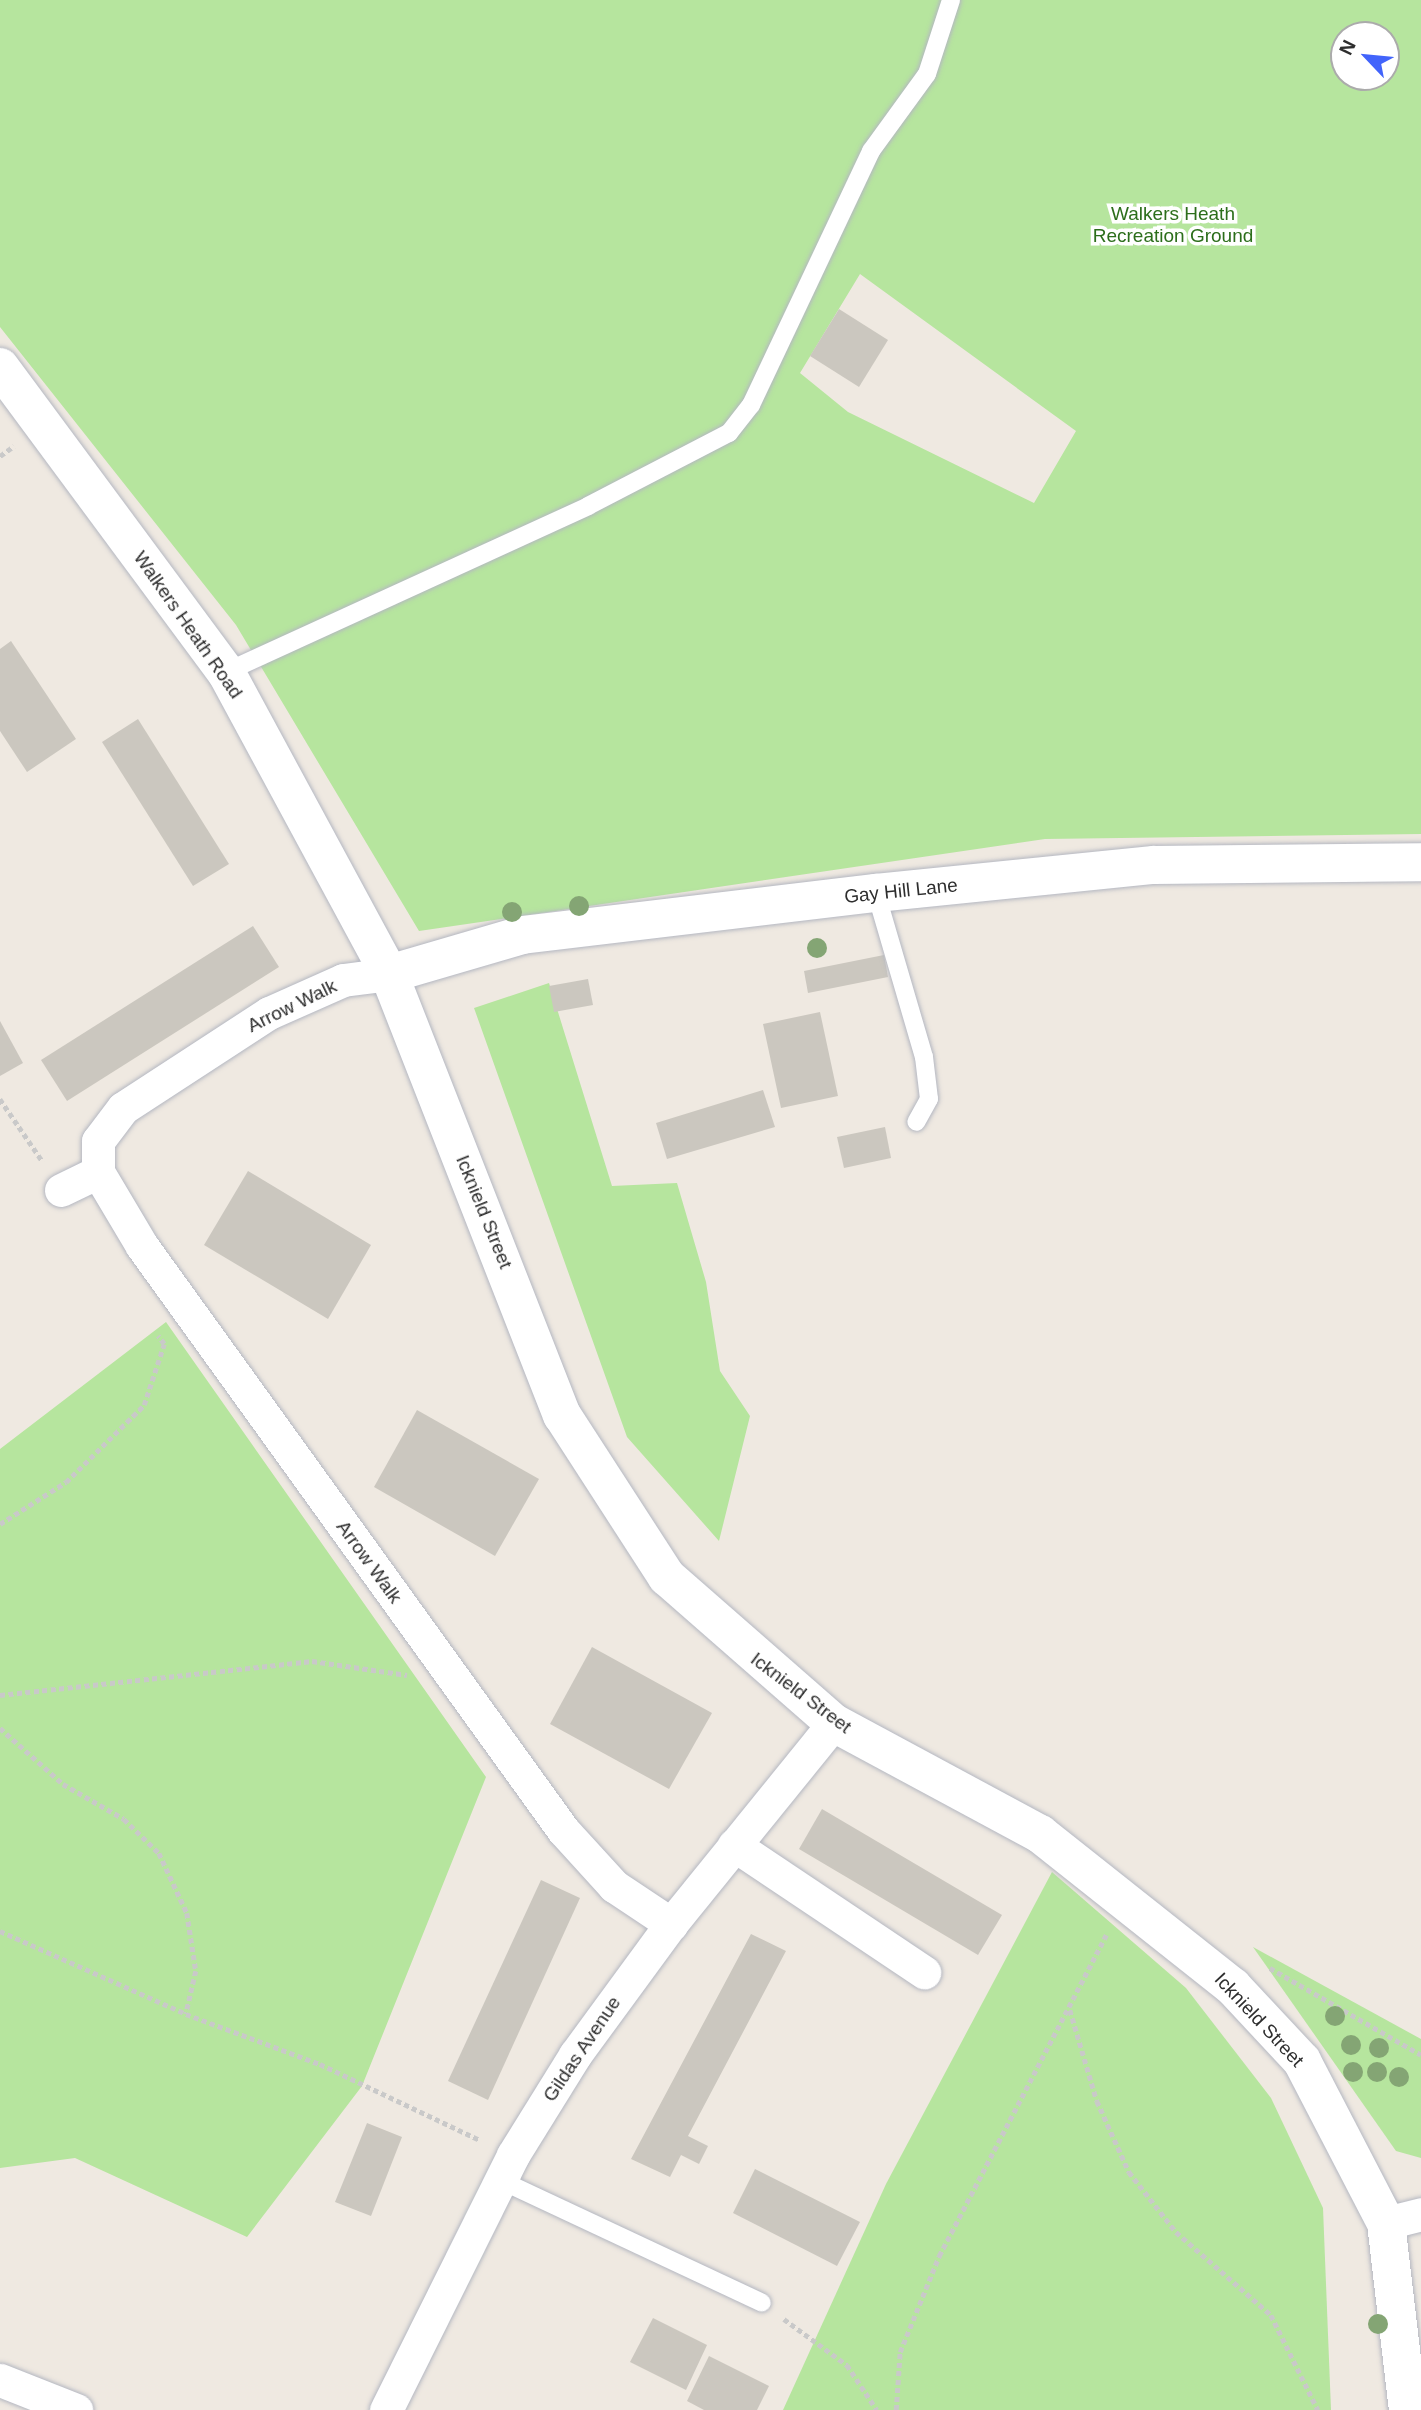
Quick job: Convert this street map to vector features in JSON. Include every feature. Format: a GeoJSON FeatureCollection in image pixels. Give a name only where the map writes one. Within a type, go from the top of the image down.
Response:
{"type":"FeatureCollection","features":[{"type":"Feature","properties":{"kind":"street","name":"Walkers Heath Road"},"geometry":{"type":"LineString","coordinates":[[0,366],[226,672],[389,974]]}},
{"type":"Feature","properties":{"kind":"street","name":"Gay Hill Lane"},"geometry":{"type":"LineString","coordinates":[[389,974],[522,935],[876,893],[1154,865],[1421,862]]}},
{"type":"Feature","properties":{"kind":"street","name":"Arrow Walk"},"geometry":{"type":"LineString","coordinates":[[389,974],[343,980],[269,1013],[123,1108],[98,1141],[98,1171],[142,1246],[564,1830],[614,1886],[671,1924]]}},
{"type":"Feature","properties":{"kind":"street","name":"Icknield Street"},"geometry":{"type":"LineString","coordinates":[[389,974],[562,1415],[667,1577],[834,1723],[1040,1834],[1233,1987],[1301,2061],[1403,2218]]}},
{"type":"Feature","properties":{"kind":"street"},"geometry":{"type":"LineString","coordinates":[[61,1190],[98,1171]]}},
{"type":"Feature","properties":{"kind":"street","name":"Gildas Avenue"},"geometry":{"type":"LineString","coordinates":[[386,2410],[506,2167],[671,1924],[834,1723]]}},
{"type":"Feature","properties":{"kind":"street"},"geometry":{"type":"LineString","coordinates":[[734,1845],[924,1972]]}},
{"type":"Feature","properties":{"kind":"street"},"geometry":{"type":"LineString","coordinates":[[1403,2218],[1408,2410]]}},
{"type":"Feature","properties":{"kind":"street"},"geometry":{"type":"LineString","coordinates":[[0,2380],[76,2410]]}},
{"type":"Feature","properties":{"kind":"lane"},"geometry":{"type":"LineString","coordinates":[[226,672],[588,506],[729,433],[751,405],[871,151],[927,74],[951,0]]}},
{"type":"Feature","properties":{"kind":"lane"},"geometry":{"type":"LineString","coordinates":[[876,893],[924,1057],[929,1100],[916,1122]]}},
{"type":"Feature","properties":{"kind":"lane"},"geometry":{"type":"LineString","coordinates":[[506,2167],[762,2303]]}},
{"type":"Feature","properties":{"kind":"path"},"geometry":{"type":"LineString","coordinates":[[0,1099],[61,1190]]}},
{"type":"Feature","properties":{"kind":"path"},"geometry":{"type":"LineString","coordinates":[[0,1524],[66,1482],[145,1405],[163,1344],[156,1333]]}},
{"type":"Feature","properties":{"kind":"path"},"geometry":{"type":"LineString","coordinates":[[0,1695],[312,1661],[456,1682]]}},
{"type":"Feature","properties":{"kind":"path"},"geometry":{"type":"LineString","coordinates":[[0,1728],[63,1784],[124,1819],[159,1853],[191,1936],[196,1971],[186,2014]]}},
{"type":"Feature","properties":{"kind":"path"},"geometry":{"type":"LineString","coordinates":[[896,2410],[900,2352],[939,2256],[1070,2009],[1095,1948],[1132,1906]]}},
{"type":"Feature","properties":{"kind":"path"},"geometry":{"type":"LineString","coordinates":[[0,1931],[186,2014],[320,2064],[506,2167]]}},
{"type":"Feature","properties":{"kind":"path"},"geometry":{"type":"LineString","coordinates":[[1070,2009],[1097,2101],[1129,2172],[1176,2232],[1271,2315],[1318,2410]]}},
{"type":"Feature","properties":{"kind":"path"},"geometry":{"type":"LineString","coordinates":[[762,2303],[847,2365],[877,2410]]}},
{"type":"Feature","properties":{"kind":"green space","name":"Walkers Heath Recreation Ground"},"geometry":{"type":"Polygon","coordinates":[[[0,0],[1421,0],[1421,834],[1045,839],[419,931],[236,625],[0,327],[0,0]],[[860,274],[800,373],[848,412],[1034,503],[1076,431],[860,274]]]}},
{"type":"Feature","properties":{"kind":"green space"},"geometry":{"type":"Polygon","coordinates":[[[549,983],[612,1186],[677,1183],[706,1282],[720,1371],[750,1416],[719,1541],[627,1437],[474,1008],[549,983]]]}},
{"type":"Feature","properties":{"kind":"green space"},"geometry":{"type":"Polygon","coordinates":[[[166,1322],[486,1777],[362,2086],[247,2237],[75,2158],[0,2168],[0,1449],[166,1322]]]}},
{"type":"Feature","properties":{"kind":"green space"},"geometry":{"type":"Polygon","coordinates":[[[1052,1872],[1186,1988],[1271,2098],[1323,2208],[1331,2410],[783,2410],[886,2184],[1052,1872]]]}},
{"type":"Feature","properties":{"kind":"green space"},"geometry":{"type":"Polygon","coordinates":[[[1253,1947],[1421,2039],[1421,2158],[1396,2151],[1253,1947]]]}},
{"type":"Feature","properties":{"kind":"building"},"geometry":{"type":"Polygon","coordinates":[[[839,309],[888,340],[859,387],[810,356],[839,309]]]}},
{"type":"Feature","properties":{"kind":"building"},"geometry":{"type":"Polygon","coordinates":[[[11,641],[76,739],[27,772],[0,731],[0,649],[11,641]]]}},
{"type":"Feature","properties":{"kind":"building"},"geometry":{"type":"Polygon","coordinates":[[[138,719],[229,864],[193,886],[102,742],[138,719]]]}},
{"type":"Feature","properties":{"kind":"building"},"geometry":{"type":"Polygon","coordinates":[[[253,926],[279,967],[67,1101],[41,1060],[253,926]]]}},
{"type":"Feature","properties":{"kind":"building"},"geometry":{"type":"Polygon","coordinates":[[[884,955],[888,977],[808,993],[804,971],[884,955]]]}},
{"type":"Feature","properties":{"kind":"building"},"geometry":{"type":"Polygon","coordinates":[[[588,979],[593,1005],[554,1012],[549,986],[588,979]]]}},
{"type":"Feature","properties":{"kind":"building"},"geometry":{"type":"Polygon","coordinates":[[[820,1012],[838,1096],[781,1108],[763,1024],[820,1012]]]}},
{"type":"Feature","properties":{"kind":"building"},"geometry":{"type":"Polygon","coordinates":[[[0,1021],[23,1063],[0,1076],[0,1021]]]}},
{"type":"Feature","properties":{"kind":"building"},"geometry":{"type":"Polygon","coordinates":[[[763,1090],[775,1127],[667,1159],[656,1123],[763,1090]]]}},
{"type":"Feature","properties":{"kind":"building"},"geometry":{"type":"Polygon","coordinates":[[[885,1127],[891,1158],[844,1168],[837,1137],[885,1127]]]}},
{"type":"Feature","properties":{"kind":"building"},"geometry":{"type":"Polygon","coordinates":[[[248,1171],[371,1245],[328,1319],[204,1245],[248,1171]]]}},
{"type":"Feature","properties":{"kind":"building"},"geometry":{"type":"Polygon","coordinates":[[[417,1410],[539,1479],[495,1556],[374,1487],[417,1410]]]}},
{"type":"Feature","properties":{"kind":"building"},"geometry":{"type":"Polygon","coordinates":[[[592,1647],[712,1713],[669,1789],[550,1724],[592,1647]]]}},
{"type":"Feature","properties":{"kind":"building"},"geometry":{"type":"Polygon","coordinates":[[[822,1809],[1002,1915],[978,1955],[799,1849],[822,1809]]]}},
{"type":"Feature","properties":{"kind":"building"},"geometry":{"type":"Polygon","coordinates":[[[541,1880],[580,1898],[488,2100],[448,2081],[541,1880]]]}},
{"type":"Feature","properties":{"kind":"building"},"geometry":{"type":"Polygon","coordinates":[[[751,1934],[786,1951],[688,2136],[708,2146],[699,2164],[681,2155],[670,2177],[631,2159],[751,1934]]]}},
{"type":"Feature","properties":{"kind":"building"},"geometry":{"type":"Polygon","coordinates":[[[367,2123],[402,2137],[371,2216],[335,2202],[367,2123]]]}},
{"type":"Feature","properties":{"kind":"building"},"geometry":{"type":"Polygon","coordinates":[[[755,2169],[860,2222],[837,2266],[733,2213],[755,2169]]]}},
{"type":"Feature","properties":{"kind":"building"},"geometry":{"type":"Polygon","coordinates":[[[653,2318],[707,2345],[686,2390],[630,2362],[653,2318]]]}},
{"type":"Feature","properties":{"kind":"building"},"geometry":{"type":"Polygon","coordinates":[[[709,2356],[769,2386],[757,2410],[704,2410],[687,2401],[709,2356]]]}}]}
